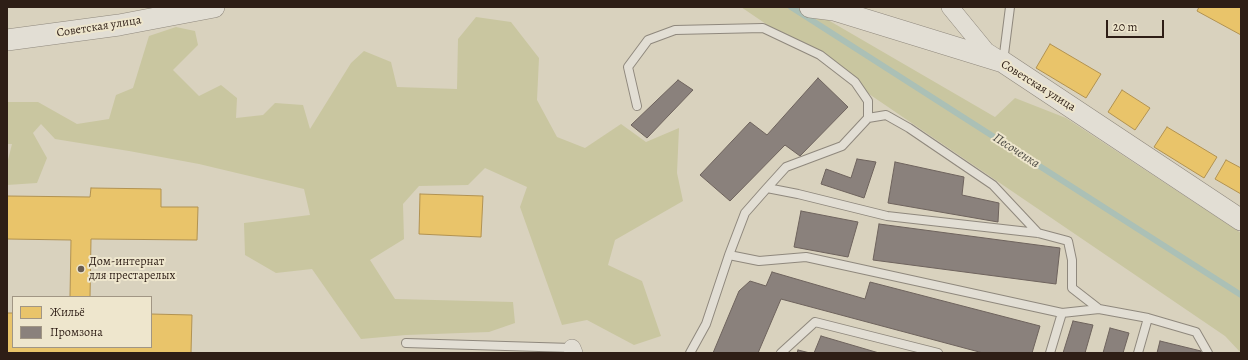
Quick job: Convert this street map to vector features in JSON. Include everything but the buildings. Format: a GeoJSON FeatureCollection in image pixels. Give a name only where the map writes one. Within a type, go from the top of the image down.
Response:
{"type":"FeatureCollection","features":[{"type":"Feature","properties":{"kind":"street","name":"Советская улица"},"geometry":{"type":"LineString","coordinates":[[7,40],[118,25],[214,7]]}},
{"type":"Feature","properties":{"kind":"street","name":"Советская улица"},"geometry":{"type":"LineString","coordinates":[[810,7],[834,10],[1003,62],[1241,220]]}},
{"type":"Feature","properties":{"kind":"street"},"geometry":{"type":"LineString","coordinates":[[950,7],[986,51],[1003,62]]}},
{"type":"Feature","properties":{"kind":"lane"},"geometry":{"type":"LineString","coordinates":[[1003,62],[1010,7]]}},
{"type":"Feature","properties":{"kind":"lane"},"geometry":{"type":"LineString","coordinates":[[637,106],[628,68],[648,40],[675,30],[763,28],[820,55],[855,82],[868,101],[868,118]]}},
{"type":"Feature","properties":{"kind":"lane"},"geometry":{"type":"LineString","coordinates":[[690,353],[706,324],[745,213],[786,167],[842,146],[868,118],[886,115],[909,128],[993,185],[1038,233]]}},
{"type":"Feature","properties":{"kind":"lane"},"geometry":{"type":"LineString","coordinates":[[767,188],[798,194],[887,216],[1038,233],[1068,242],[1072,260],[1072,288],[1099,309]]}},
{"type":"Feature","properties":{"kind":"lane"},"geometry":{"type":"LineString","coordinates":[[729,255],[759,261],[806,257],[1062,313],[1099,309],[1148,318],[1196,332],[1208,353]]}},
{"type":"Feature","properties":{"kind":"lane"},"geometry":{"type":"LineString","coordinates":[[1050,353],[1062,313]]}},
{"type":"Feature","properties":{"kind":"lane"},"geometry":{"type":"LineString","coordinates":[[1138,353],[1148,318]]}},
{"type":"Feature","properties":{"kind":"lane"},"geometry":{"type":"LineString","coordinates":[[781,353],[815,322],[938,353]]}},
{"type":"Feature","properties":{"kind":"lane"},"geometry":{"type":"LineString","coordinates":[[406,343],[573,351]]}},
{"type":"Feature","properties":{"kind":"shaded area"},"geometry":{"type":"Polygon","coordinates":[[[741,7],[811,7],[816,13],[995,117],[1015,98],[1066,118],[1241,233],[1241,353],[1225,336],[741,7]]]}},
{"type":"Feature","properties":{"kind":"shaded area"},"geometry":{"type":"Polygon","coordinates":[[[476,17],[511,22],[539,58],[537,100],[557,137],[585,148],[621,124],[646,142],[679,128],[677,173],[683,201],[615,240],[608,265],[642,281],[661,336],[634,345],[587,320],[562,325],[520,207],[527,187],[485,168],[468,185],[419,186],[403,204],[404,239],[370,260],[395,299],[513,302],[515,323],[489,332],[406,335],[361,339],[312,269],[276,273],[245,255],[244,223],[310,215],[304,189],[199,164],[55,139],[41,124],[33,133],[47,158],[37,183],[7,185],[7,164],[12,144],[7,144],[7,102],[38,102],[77,124],[109,119],[116,95],[133,88],[149,36],[176,27],[195,31],[198,45],[173,70],[199,96],[221,85],[237,98],[236,118],[263,115],[275,103],[303,105],[310,129],[351,63],[364,51],[391,62],[397,87],[457,89],[458,39],[476,17]]]}},
{"type":"Feature","properties":{"kind":"waterway","name":"Песоченка"},"geometry":{"type":"LineString","coordinates":[[791,7],[1241,295]]}},
{"type":"Feature","properties":{"kind":"place","name":"Дом-интернат для престарелых"},"geometry":{"type":"Point","coordinates":[81,269]}}]}
